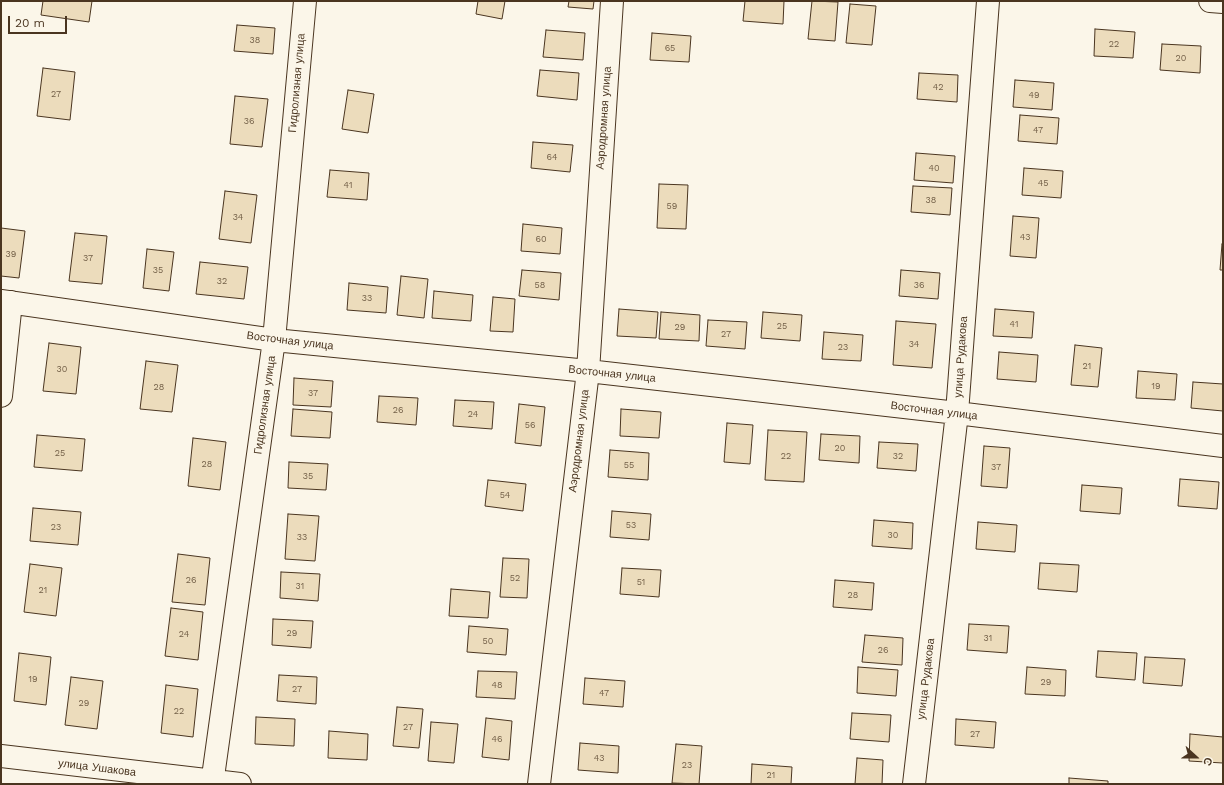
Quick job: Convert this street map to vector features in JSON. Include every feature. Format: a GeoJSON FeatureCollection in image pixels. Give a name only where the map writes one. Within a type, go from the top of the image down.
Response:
{"type":"FeatureCollection","features":[{"type":"Feature","properties":{"kind":"street","name":"Гидролизная улица"},"geometry":{"type":"LineString","coordinates":[[212,783],[274,340],[305,1]]}},
{"type":"Feature","properties":{"kind":"street","name":"Аэродромная улица"},"geometry":{"type":"LineString","coordinates":[[539,784],[588,371],[612,1]]}},
{"type":"Feature","properties":{"kind":"street","name":"улица Рудакова"},"geometry":{"type":"LineString","coordinates":[[914,784],[957,413],[988,1]]}},
{"type":"Feature","properties":{"kind":"street"},"geometry":{"type":"LineString","coordinates":[[1210,1],[1223,2]]}},
{"type":"Feature","properties":{"kind":"street","name":"Восточная улица"},"geometry":{"type":"LineString","coordinates":[[6,302],[274,340],[588,371],[957,413],[1223,446]]}},
{"type":"Feature","properties":{"kind":"street"},"geometry":{"type":"LineString","coordinates":[[1,396],[6,302]]}},
{"type":"Feature","properties":{"kind":"street","name":"улица Ушакова"},"geometry":{"type":"LineString","coordinates":[[1,756],[212,783],[240,784]]}},
{"type":"Feature","properties":{"kind":"building"},"geometry":{"type":"Polygon","coordinates":[[[43,1],[92,1],[89,22],[41,15],[43,1]]]}},
{"type":"Feature","properties":{"kind":"building"},"geometry":{"type":"Polygon","coordinates":[[[478,1],[505,1],[502,19],[476,14],[478,1]]]}},
{"type":"Feature","properties":{"kind":"building"},"geometry":{"type":"Polygon","coordinates":[[[569,1],[594,1],[593,9],[568,7],[569,1]]]}},
{"type":"Feature","properties":{"kind":"building"},"geometry":{"type":"Polygon","coordinates":[[[745,1],[784,1],[783,24],[743,21],[745,1]]]}},
{"type":"Feature","properties":{"kind":"building"},"geometry":{"type":"Polygon","coordinates":[[[812,1],[838,2],[835,41],[808,39],[812,1]]]}},
{"type":"Feature","properties":{"kind":"building"},"geometry":{"type":"Polygon","coordinates":[[[850,4],[876,6],[872,45],[846,43],[850,4]]]}},
{"type":"Feature","properties":{"kind":"building"},"geometry":{"type":"Polygon","coordinates":[[[237,25],[275,28],[273,54],[234,51],[237,25]]]}},
{"type":"Feature","properties":{"kind":"building"},"geometry":{"type":"Polygon","coordinates":[[[1095,29],[1135,32],[1133,58],[1094,56],[1095,29]]]}},
{"type":"Feature","properties":{"kind":"building"},"geometry":{"type":"Polygon","coordinates":[[[546,30],[585,33],[583,60],[543,57],[546,30]]]}},
{"type":"Feature","properties":{"kind":"building"},"geometry":{"type":"Polygon","coordinates":[[[652,33],[691,36],[689,62],[650,60],[652,33]]]}},
{"type":"Feature","properties":{"kind":"building"},"geometry":{"type":"Polygon","coordinates":[[[1162,44],[1201,46],[1200,73],[1160,70],[1162,44]]]}},
{"type":"Feature","properties":{"kind":"building"},"geometry":{"type":"Polygon","coordinates":[[[43,68],[75,72],[70,120],[37,116],[43,68]]]}},
{"type":"Feature","properties":{"kind":"building"},"geometry":{"type":"Polygon","coordinates":[[[540,70],[579,73],[577,100],[537,96],[540,70]]]}},
{"type":"Feature","properties":{"kind":"building"},"geometry":{"type":"Polygon","coordinates":[[[919,73],[958,75],[957,102],[917,99],[919,73]]]}},
{"type":"Feature","properties":{"kind":"building"},"geometry":{"type":"Polygon","coordinates":[[[1015,80],[1054,83],[1052,110],[1013,107],[1015,80]]]}},
{"type":"Feature","properties":{"kind":"building"},"geometry":{"type":"Polygon","coordinates":[[[348,90],[374,94],[368,133],[342,129],[348,90]]]}},
{"type":"Feature","properties":{"kind":"building"},"geometry":{"type":"Polygon","coordinates":[[[235,96],[268,99],[262,147],[230,144],[235,96]]]}},
{"type":"Feature","properties":{"kind":"building"},"geometry":{"type":"Polygon","coordinates":[[[1020,115],[1059,118],[1057,144],[1018,141],[1020,115]]]}},
{"type":"Feature","properties":{"kind":"building"},"geometry":{"type":"Polygon","coordinates":[[[533,142],[573,145],[570,172],[531,168],[533,142]]]}},
{"type":"Feature","properties":{"kind":"building"},"geometry":{"type":"Polygon","coordinates":[[[916,153],[955,156],[953,183],[914,180],[916,153]]]}},
{"type":"Feature","properties":{"kind":"building"},"geometry":{"type":"Polygon","coordinates":[[[1024,168],[1063,171],[1061,198],[1022,195],[1024,168]]]}},
{"type":"Feature","properties":{"kind":"building"},"geometry":{"type":"Polygon","coordinates":[[[330,170],[369,173],[367,200],[327,197],[330,170]]]}},
{"type":"Feature","properties":{"kind":"building"},"geometry":{"type":"Polygon","coordinates":[[[659,184],[688,185],[686,229],[657,228],[659,184]]]}},
{"type":"Feature","properties":{"kind":"building"},"geometry":{"type":"Polygon","coordinates":[[[913,186],[952,188],[950,215],[911,212],[913,186]]]}},
{"type":"Feature","properties":{"kind":"building"},"geometry":{"type":"Polygon","coordinates":[[[225,191],[257,195],[251,243],[219,239],[225,191]]]}},
{"type":"Feature","properties":{"kind":"building"},"geometry":{"type":"Polygon","coordinates":[[[1013,216],[1039,218],[1036,258],[1010,256],[1013,216]]]}},
{"type":"Feature","properties":{"kind":"building"},"geometry":{"type":"Polygon","coordinates":[[[523,224],[562,228],[560,254],[521,251],[523,224]]]}},
{"type":"Feature","properties":{"kind":"building"},"geometry":{"type":"Polygon","coordinates":[[[1,228],[25,231],[19,278],[1,276],[1,228]]]}},
{"type":"Feature","properties":{"kind":"building"},"geometry":{"type":"Polygon","coordinates":[[[75,233],[107,236],[102,284],[69,281],[75,233]]]}},
{"type":"Feature","properties":{"kind":"building"},"geometry":{"type":"Polygon","coordinates":[[[1222,244],[1223,270],[1220,270],[1222,244]]]}},
{"type":"Feature","properties":{"kind":"building"},"geometry":{"type":"Polygon","coordinates":[[[147,249],[174,252],[169,291],[143,288],[147,249]]]}},
{"type":"Feature","properties":{"kind":"building"},"geometry":{"type":"Polygon","coordinates":[[[200,262],[248,267],[244,299],[196,294],[200,262]]]}},
{"type":"Feature","properties":{"kind":"building"},"geometry":{"type":"Polygon","coordinates":[[[522,270],[561,273],[559,300],[519,296],[522,270]]]}},
{"type":"Feature","properties":{"kind":"building"},"geometry":{"type":"Polygon","coordinates":[[[901,270],[940,273],[938,299],[899,296],[901,270]]]}},
{"type":"Feature","properties":{"kind":"building"},"geometry":{"type":"Polygon","coordinates":[[[401,276],[428,279],[424,318],[397,315],[401,276]]]}},
{"type":"Feature","properties":{"kind":"building"},"geometry":{"type":"Polygon","coordinates":[[[349,283],[388,287],[386,313],[347,310],[349,283]]]}},
{"type":"Feature","properties":{"kind":"building"},"geometry":{"type":"Polygon","coordinates":[[[434,291],[473,295],[471,321],[432,318],[434,291]]]}},
{"type":"Feature","properties":{"kind":"building"},"geometry":{"type":"Polygon","coordinates":[[[493,297],[515,299],[513,332],[490,331],[493,297]]]}},
{"type":"Feature","properties":{"kind":"building"},"geometry":{"type":"Polygon","coordinates":[[[619,309],[658,312],[656,338],[617,336],[619,309]]]}},
{"type":"Feature","properties":{"kind":"building"},"geometry":{"type":"Polygon","coordinates":[[[995,309],[1034,312],[1032,338],[993,336],[995,309]]]}},
{"type":"Feature","properties":{"kind":"building"},"geometry":{"type":"Polygon","coordinates":[[[661,312],[700,315],[699,341],[659,339],[661,312]]]}},
{"type":"Feature","properties":{"kind":"building"},"geometry":{"type":"Polygon","coordinates":[[[763,312],[802,315],[800,341],[761,338],[763,312]]]}},
{"type":"Feature","properties":{"kind":"building"},"geometry":{"type":"Polygon","coordinates":[[[708,320],[747,322],[745,349],[706,346],[708,320]]]}},
{"type":"Feature","properties":{"kind":"building"},"geometry":{"type":"Polygon","coordinates":[[[896,321],[936,324],[932,368],[893,365],[896,321]]]}},
{"type":"Feature","properties":{"kind":"building"},"geometry":{"type":"Polygon","coordinates":[[[824,332],[863,335],[861,361],[822,359],[824,332]]]}},
{"type":"Feature","properties":{"kind":"building"},"geometry":{"type":"Polygon","coordinates":[[[49,343],[81,347],[76,394],[43,391],[49,343]]]}},
{"type":"Feature","properties":{"kind":"building"},"geometry":{"type":"Polygon","coordinates":[[[1075,345],[1102,348],[1098,387],[1071,385],[1075,345]]]}},
{"type":"Feature","properties":{"kind":"building"},"geometry":{"type":"Polygon","coordinates":[[[999,352],[1038,355],[1036,382],[997,379],[999,352]]]}},
{"type":"Feature","properties":{"kind":"building"},"geometry":{"type":"Polygon","coordinates":[[[146,361],[178,365],[172,412],[140,409],[146,361]]]}},
{"type":"Feature","properties":{"kind":"building"},"geometry":{"type":"Polygon","coordinates":[[[1138,371],[1177,374],[1175,400],[1136,398],[1138,371]]]}},
{"type":"Feature","properties":{"kind":"building"},"geometry":{"type":"Polygon","coordinates":[[[294,378],[333,381],[331,407],[293,405],[294,378]]]}},
{"type":"Feature","properties":{"kind":"building"},"geometry":{"type":"Polygon","coordinates":[[[1193,382],[1223,384],[1223,411],[1191,408],[1193,382]]]}},
{"type":"Feature","properties":{"kind":"building"},"geometry":{"type":"Polygon","coordinates":[[[379,396],[418,398],[416,425],[377,422],[379,396]]]}},
{"type":"Feature","properties":{"kind":"building"},"geometry":{"type":"Polygon","coordinates":[[[455,400],[494,402],[492,429],[453,426],[455,400]]]}},
{"type":"Feature","properties":{"kind":"building"},"geometry":{"type":"Polygon","coordinates":[[[519,404],[545,407],[541,446],[515,443],[519,404]]]}},
{"type":"Feature","properties":{"kind":"building"},"geometry":{"type":"Polygon","coordinates":[[[293,409],[332,412],[330,438],[291,436],[293,409]]]}},
{"type":"Feature","properties":{"kind":"building"},"geometry":{"type":"Polygon","coordinates":[[[621,409],[661,412],[659,438],[620,436],[621,409]]]}},
{"type":"Feature","properties":{"kind":"building"},"geometry":{"type":"Polygon","coordinates":[[[727,423],[753,425],[750,464],[724,462],[727,423]]]}},
{"type":"Feature","properties":{"kind":"building"},"geometry":{"type":"Polygon","coordinates":[[[768,430],[807,432],[804,482],[765,480],[768,430]]]}},
{"type":"Feature","properties":{"kind":"building"},"geometry":{"type":"Polygon","coordinates":[[[821,434],[860,436],[859,463],[819,460],[821,434]]]}},
{"type":"Feature","properties":{"kind":"building"},"geometry":{"type":"Polygon","coordinates":[[[37,435],[85,439],[82,471],[34,467],[37,435]]]}},
{"type":"Feature","properties":{"kind":"building"},"geometry":{"type":"Polygon","coordinates":[[[193,438],[226,442],[220,490],[188,486],[193,438]]]}},
{"type":"Feature","properties":{"kind":"building"},"geometry":{"type":"Polygon","coordinates":[[[879,442],[918,444],[916,471],[877,468],[879,442]]]}},
{"type":"Feature","properties":{"kind":"building"},"geometry":{"type":"Polygon","coordinates":[[[984,446],[1010,448],[1007,488],[981,486],[984,446]]]}},
{"type":"Feature","properties":{"kind":"building"},"geometry":{"type":"Polygon","coordinates":[[[610,450],[649,453],[648,480],[608,477],[610,450]]]}},
{"type":"Feature","properties":{"kind":"building"},"geometry":{"type":"Polygon","coordinates":[[[289,462],[328,464],[326,490],[288,488],[289,462]]]}},
{"type":"Feature","properties":{"kind":"building"},"geometry":{"type":"Polygon","coordinates":[[[1180,479],[1219,482],[1217,509],[1178,506],[1180,479]]]}},
{"type":"Feature","properties":{"kind":"building"},"geometry":{"type":"Polygon","coordinates":[[[488,480],[526,484],[523,511],[485,506],[488,480]]]}},
{"type":"Feature","properties":{"kind":"building"},"geometry":{"type":"Polygon","coordinates":[[[1082,485],[1122,488],[1120,514],[1080,511],[1082,485]]]}},
{"type":"Feature","properties":{"kind":"building"},"geometry":{"type":"Polygon","coordinates":[[[33,508],[81,512],[78,545],[30,541],[33,508]]]}},
{"type":"Feature","properties":{"kind":"building"},"geometry":{"type":"Polygon","coordinates":[[[612,511],[651,514],[649,540],[610,537],[612,511]]]}},
{"type":"Feature","properties":{"kind":"building"},"geometry":{"type":"Polygon","coordinates":[[[288,514],[319,516],[315,561],[285,559],[288,514]]]}},
{"type":"Feature","properties":{"kind":"building"},"geometry":{"type":"Polygon","coordinates":[[[874,520],[913,523],[912,549],[872,546],[874,520]]]}},
{"type":"Feature","properties":{"kind":"building"},"geometry":{"type":"Polygon","coordinates":[[[978,522],[1017,525],[1015,552],[976,549],[978,522]]]}},
{"type":"Feature","properties":{"kind":"building"},"geometry":{"type":"Polygon","coordinates":[[[178,554],[210,558],[205,605],[172,602],[178,554]]]}},
{"type":"Feature","properties":{"kind":"building"},"geometry":{"type":"Polygon","coordinates":[[[503,558],[529,559],[527,598],[500,597],[503,558]]]}},
{"type":"Feature","properties":{"kind":"building"},"geometry":{"type":"Polygon","coordinates":[[[1040,563],[1079,565],[1077,592],[1038,589],[1040,563]]]}},
{"type":"Feature","properties":{"kind":"building"},"geometry":{"type":"Polygon","coordinates":[[[30,564],[62,568],[56,616],[24,612],[30,564]]]}},
{"type":"Feature","properties":{"kind":"building"},"geometry":{"type":"Polygon","coordinates":[[[622,568],[661,570],[659,597],[620,594],[622,568]]]}},
{"type":"Feature","properties":{"kind":"building"},"geometry":{"type":"Polygon","coordinates":[[[281,572],[320,574],[318,601],[280,598],[281,572]]]}},
{"type":"Feature","properties":{"kind":"building"},"geometry":{"type":"Polygon","coordinates":[[[835,580],[874,583],[872,610],[833,607],[835,580]]]}},
{"type":"Feature","properties":{"kind":"building"},"geometry":{"type":"Polygon","coordinates":[[[451,589],[490,592],[488,618],[449,616],[451,589]]]}},
{"type":"Feature","properties":{"kind":"building"},"geometry":{"type":"Polygon","coordinates":[[[171,608],[203,612],[198,660],[165,656],[171,608]]]}},
{"type":"Feature","properties":{"kind":"building"},"geometry":{"type":"Polygon","coordinates":[[[273,619],[313,621],[311,648],[272,645],[273,619]]]}},
{"type":"Feature","properties":{"kind":"building"},"geometry":{"type":"Polygon","coordinates":[[[969,624],[1009,626],[1007,653],[967,650],[969,624]]]}},
{"type":"Feature","properties":{"kind":"building"},"geometry":{"type":"Polygon","coordinates":[[[469,626],[508,629],[506,655],[467,652],[469,626]]]}},
{"type":"Feature","properties":{"kind":"building"},"geometry":{"type":"Polygon","coordinates":[[[865,635],[903,638],[902,665],[862,662],[865,635]]]}},
{"type":"Feature","properties":{"kind":"building"},"geometry":{"type":"Polygon","coordinates":[[[1098,651],[1137,653],[1135,680],[1096,677],[1098,651]]]}},
{"type":"Feature","properties":{"kind":"building"},"geometry":{"type":"Polygon","coordinates":[[[19,653],[51,657],[46,705],[14,701],[19,653]]]}},
{"type":"Feature","properties":{"kind":"building"},"geometry":{"type":"Polygon","coordinates":[[[1145,657],[1185,659],[1182,686],[1143,683],[1145,657]]]}},
{"type":"Feature","properties":{"kind":"building"},"geometry":{"type":"Polygon","coordinates":[[[858,667],[898,670],[896,696],[857,693],[858,667]]]}},
{"type":"Feature","properties":{"kind":"building"},"geometry":{"type":"Polygon","coordinates":[[[1027,667],[1066,670],[1065,696],[1025,694],[1027,667]]]}},
{"type":"Feature","properties":{"kind":"building"},"geometry":{"type":"Polygon","coordinates":[[[478,671],[517,672],[515,699],[476,697],[478,671]]]}},
{"type":"Feature","properties":{"kind":"building"},"geometry":{"type":"Polygon","coordinates":[[[279,675],[317,677],[316,704],[277,701],[279,675]]]}},
{"type":"Feature","properties":{"kind":"building"},"geometry":{"type":"Polygon","coordinates":[[[71,677],[103,681],[97,729],[65,725],[71,677]]]}},
{"type":"Feature","properties":{"kind":"building"},"geometry":{"type":"Polygon","coordinates":[[[585,678],[625,681],[623,707],[583,704],[585,678]]]}},
{"type":"Feature","properties":{"kind":"building"},"geometry":{"type":"Polygon","coordinates":[[[166,685],[198,689],[193,737],[161,733],[166,685]]]}},
{"type":"Feature","properties":{"kind":"building"},"geometry":{"type":"Polygon","coordinates":[[[397,707],[423,709],[419,748],[393,746],[397,707]]]}},
{"type":"Feature","properties":{"kind":"building"},"geometry":{"type":"Polygon","coordinates":[[[852,713],[891,715],[889,742],[850,739],[852,713]]]}},
{"type":"Feature","properties":{"kind":"building"},"geometry":{"type":"Polygon","coordinates":[[[256,717],[295,719],[294,746],[255,744],[256,717]]]}},
{"type":"Feature","properties":{"kind":"building"},"geometry":{"type":"Polygon","coordinates":[[[486,718],[512,721],[509,760],[482,757],[486,718]]]}},
{"type":"Feature","properties":{"kind":"building"},"geometry":{"type":"Polygon","coordinates":[[[956,719],[996,722],[994,748],[955,745],[956,719]]]}},
{"type":"Feature","properties":{"kind":"building"},"geometry":{"type":"Polygon","coordinates":[[[431,722],[458,724],[454,763],[428,761],[431,722]]]}},
{"type":"Feature","properties":{"kind":"building"},"geometry":{"type":"Polygon","coordinates":[[[329,731],[368,734],[367,760],[328,758],[329,731]]]}},
{"type":"Feature","properties":{"kind":"building"},"geometry":{"type":"Polygon","coordinates":[[[1190,734],[1223,737],[1223,763],[1189,761],[1190,734]]]}},
{"type":"Feature","properties":{"kind":"building"},"geometry":{"type":"Polygon","coordinates":[[[580,743],[619,746],[618,773],[578,770],[580,743]]]}},
{"type":"Feature","properties":{"kind":"building"},"geometry":{"type":"Polygon","coordinates":[[[676,744],[702,746],[699,784],[672,783],[676,744]]]}},
{"type":"Feature","properties":{"kind":"building"},"geometry":{"type":"Polygon","coordinates":[[[857,758],[883,760],[882,784],[855,784],[857,758]]]}},
{"type":"Feature","properties":{"kind":"building"},"geometry":{"type":"Polygon","coordinates":[[[752,764],[792,767],[791,784],[751,784],[752,764]]]}},
{"type":"Feature","properties":{"kind":"building"},"geometry":{"type":"Polygon","coordinates":[[[1069,778],[1108,781],[1108,784],[1069,784],[1069,778]]]}}]}
